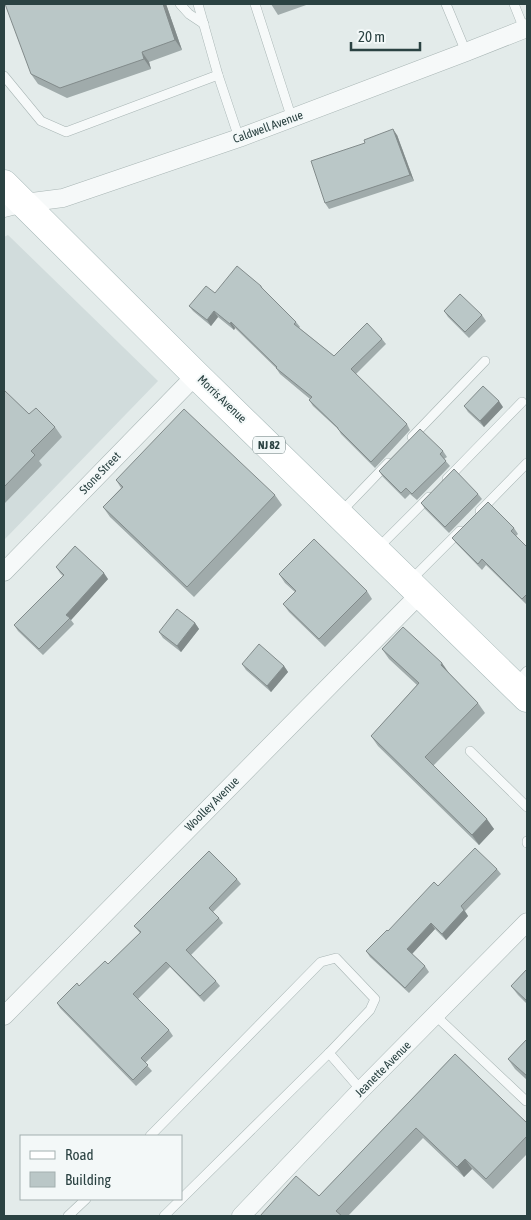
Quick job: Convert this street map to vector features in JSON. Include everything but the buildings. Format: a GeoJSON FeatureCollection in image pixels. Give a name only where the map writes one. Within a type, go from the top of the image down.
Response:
{"type":"FeatureCollection","features":[{"type":"Feature","properties":{"kind":"main road","name":"Morris Avenue"},"geometry":{"type":"LineString","coordinates":[[4,184],[14,206],[196,374],[415,587],[523,685]]}},
{"type":"Feature","properties":{"kind":"street","name":"Caldwell Avenue"},"geometry":{"type":"LineString","coordinates":[[14,206],[63,198],[238,138],[292,119],[526,28]]}},
{"type":"Feature","properties":{"kind":"street","name":"Stone Street"},"geometry":{"type":"LineString","coordinates":[[4,572],[196,374]]}},
{"type":"Feature","properties":{"kind":"street","name":"Woolley Avenue"},"geometry":{"type":"LineString","coordinates":[[4,1016],[415,587]]}},
{"type":"Feature","properties":{"kind":"street","name":"Jeanette Avenue"},"geometry":{"type":"LineString","coordinates":[[241,1216],[527,922]]}},
{"type":"Feature","properties":{"kind":"lane"},"geometry":{"type":"LineString","coordinates":[[180,4],[189,14],[204,24]]}},
{"type":"Feature","properties":{"kind":"lane"},"geometry":{"type":"LineString","coordinates":[[198,4],[238,138]]}},
{"type":"Feature","properties":{"kind":"lane"},"geometry":{"type":"LineString","coordinates":[[255,4],[292,119]]}},
{"type":"Feature","properties":{"kind":"lane"},"geometry":{"type":"LineString","coordinates":[[446,4],[466,52]]}},
{"type":"Feature","properties":{"kind":"lane"},"geometry":{"type":"LineString","coordinates":[[514,4],[526,28]]}},
{"type":"Feature","properties":{"kind":"lane"},"geometry":{"type":"LineString","coordinates":[[4,76],[41,121],[66,132],[218,75]]}},
{"type":"Feature","properties":{"kind":"lane"},"geometry":{"type":"LineString","coordinates":[[405,444],[485,362]]}},
{"type":"Feature","properties":{"kind":"lane"},"geometry":{"type":"LineString","coordinates":[[376,550],[522,402]]}},
{"type":"Feature","properties":{"kind":"lane"},"geometry":{"type":"LineString","coordinates":[[339,513],[392,458]]}},
{"type":"Feature","properties":{"kind":"lane"},"geometry":{"type":"LineString","coordinates":[[471,520],[527,464]]}},
{"type":"Feature","properties":{"kind":"lane"},"geometry":{"type":"LineString","coordinates":[[415,587],[464,527]]}},
{"type":"Feature","properties":{"kind":"lane"},"geometry":{"type":"LineString","coordinates":[[470,751],[527,807]]}},
{"type":"Feature","properties":{"kind":"lane"},"geometry":{"type":"LineString","coordinates":[[151,1135],[321,962],[336,958],[375,999],[370,1010],[329,1053],[182,1198]]}},
{"type":"Feature","properties":{"kind":"lane"},"geometry":{"type":"LineString","coordinates":[[436,1016],[526,1101]]}},
{"type":"Feature","properties":{"kind":"lane"},"geometry":{"type":"LineString","coordinates":[[329,1053],[362,1090]]}},
{"type":"Feature","properties":{"kind":"lane"},"geometry":{"type":"LineString","coordinates":[[68,1216],[85,1200]]}},
{"type":"Feature","properties":{"kind":"lane"},"geometry":{"type":"LineString","coordinates":[[164,1216],[180,1200]]}},
{"type":"Feature","properties":{"kind":"shaded area"},"geometry":{"type":"Polygon","coordinates":[[[8,235],[158,381],[4,540],[4,237],[8,235]]]}}]}
